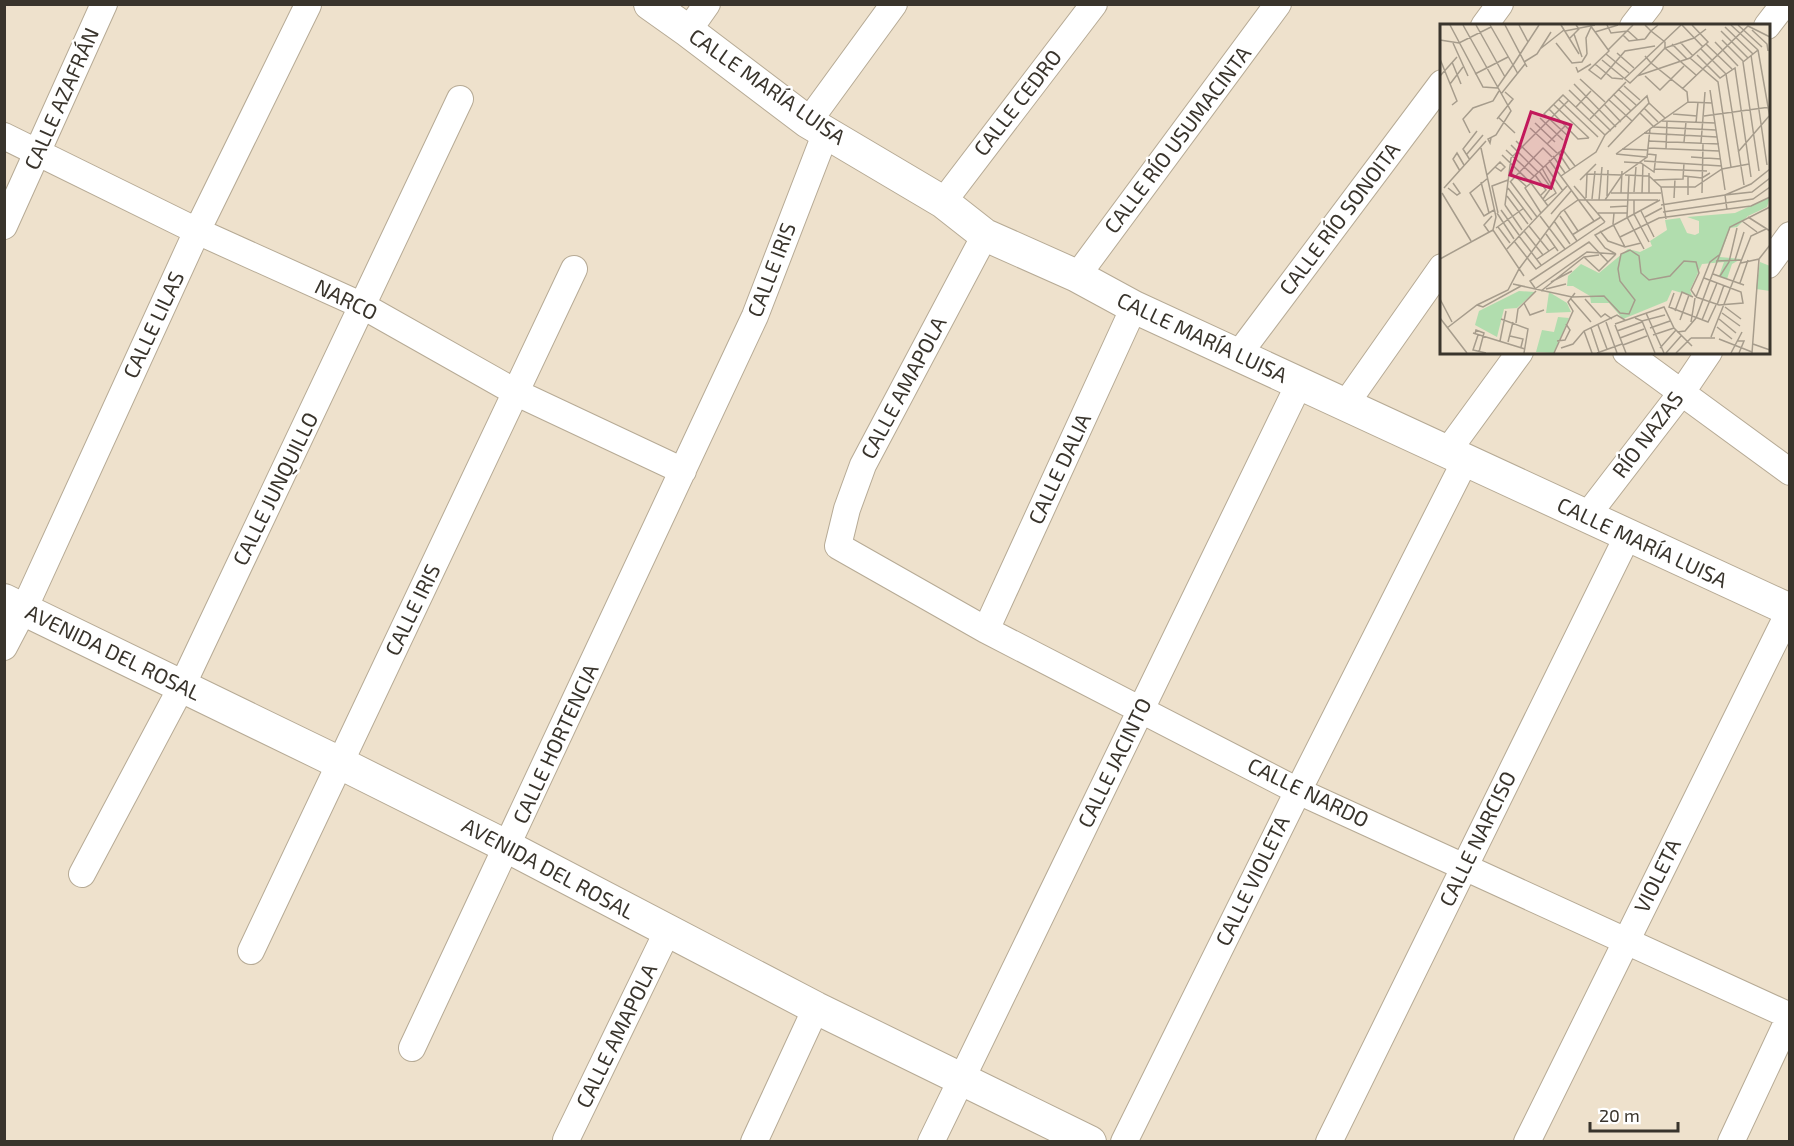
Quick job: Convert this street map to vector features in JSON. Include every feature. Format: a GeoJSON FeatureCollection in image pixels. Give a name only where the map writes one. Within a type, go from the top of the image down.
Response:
{"type":"FeatureCollection","features":[{"type":"Feature","properties":{"kind":"street","name":"CALLE AZAFRÁN"},"geometry":{"type":"LineString","coordinates":[[4,226],[104,4]]}},
{"type":"Feature","properties":{"kind":"street","name":"CALLE MARÍA LUISA"},"geometry":{"type":"LineString","coordinates":[[650,4],[817,127],[943,202],[985,235],[1077,276],[1134,307],[1789,611]]}},
{"type":"Feature","properties":{"kind":"street"},"geometry":{"type":"LineString","coordinates":[[688,31],[707,4]]}},
{"type":"Feature","properties":{"kind":"street","name":"CALLE IRIS"},"geometry":{"type":"LineString","coordinates":[[683,471],[754,316],[817,127],[894,4]]}},
{"type":"Feature","properties":{"kind":"street","name":"CALLE CEDRO"},"geometry":{"type":"LineString","coordinates":[[943,202],[1094,4]]}},
{"type":"Feature","properties":{"kind":"street","name":"CALLE RÍO USUMACINTA"},"geometry":{"type":"LineString","coordinates":[[1077,276],[1278,4]]}},
{"type":"Feature","properties":{"kind":"street"},"geometry":{"type":"LineString","coordinates":[[1485,24],[1500,4]]}},
{"type":"Feature","properties":{"kind":"street"},"geometry":{"type":"LineString","coordinates":[[1635,24],[1650,4]]}},
{"type":"Feature","properties":{"kind":"street"},"geometry":{"type":"LineString","coordinates":[[1769,24],[1784,4]]}},
{"type":"Feature","properties":{"kind":"street","name":"CALLE LILAS"},"geometry":{"type":"LineString","coordinates":[[4,647],[14,604],[308,5]]}},
{"type":"Feature","properties":{"kind":"street","name":"CALLE RÍO SONOITA"},"geometry":{"type":"LineString","coordinates":[[1238,355],[1440,86]]}},
{"type":"Feature","properties":{"kind":"street","name":"CALLE JUNQUILLO"},"geometry":{"type":"LineString","coordinates":[[82,874],[182,686],[460,99]]}},
{"type":"Feature","properties":{"kind":"street","name":"NARCO"},"geometry":{"type":"LineString","coordinates":[[4,136],[197,231],[363,306],[517,393],[683,471]]}},
{"type":"Feature","properties":{"kind":"street","name":"CALLE AMAPOLA"},"geometry":{"type":"LineString","coordinates":[[838,546],[846,509],[863,465],[985,235]]}},
{"type":"Feature","properties":{"kind":"street"},"geometry":{"type":"LineString","coordinates":[[1770,262],[1790,235]]}},
{"type":"Feature","properties":{"kind":"street","name":"CALLE IRIS"},"geometry":{"type":"LineString","coordinates":[[251,951],[574,269]]}},
{"type":"Feature","properties":{"kind":"street"},"geometry":{"type":"LineString","coordinates":[[1345,405],[1440,270]]}},
{"type":"Feature","properties":{"kind":"street","name":"CALLE DALIA"},"geometry":{"type":"LineString","coordinates":[[986,630],[1134,307]]}},
{"type":"Feature","properties":{"kind":"street","name":"CALLE VIOLETA"},"geometry":{"type":"LineString","coordinates":[[1124,1142],[1298,791],[1456,457],[1519,354]]}},
{"type":"Feature","properties":{"kind":"street"},"geometry":{"type":"LineString","coordinates":[[1629,354],[1790,472]]}},
{"type":"Feature","properties":{"kind":"street","name":"RÍO NAZAS"},"geometry":{"type":"LineString","coordinates":[[1586,517],[1682,392],[1708,354]]}},
{"type":"Feature","properties":{"kind":"street","name":"CALLE JACINTO"},"geometry":{"type":"LineString","coordinates":[[931,1142],[1299,384]]}},
{"type":"Feature","properties":{"kind":"street","name":"CALLE HORTENCIA"},"geometry":{"type":"LineString","coordinates":[[412,1048],[683,471]]}},
{"type":"Feature","properties":{"kind":"street","name":"CALLE NARCISO"},"geometry":{"type":"LineString","coordinates":[[1329,1142],[1627,537]]}},
{"type":"Feature","properties":{"kind":"street","name":"CALLE NARDO"},"geometry":{"type":"LineString","coordinates":[[838,546],[986,630],[1298,791],[1789,1016]]}},
{"type":"Feature","properties":{"kind":"street","name":"AVENIDA DEL ROSAL"},"geometry":{"type":"LineString","coordinates":[[14,604],[340,763],[508,847],[816,1008],[1090,1142]]}},
{"type":"Feature","properties":{"kind":"street","name":"VIOLETA"},"geometry":{"type":"LineString","coordinates":[[1527,1142],[1789,611]]}},
{"type":"Feature","properties":{"kind":"street","name":"CALLE AMAPOLA"},"geometry":{"type":"LineString","coordinates":[[566,1140],[668,932]]}},
{"type":"Feature","properties":{"kind":"street"},"geometry":{"type":"LineString","coordinates":[[754,1142],[816,1008]]}},
{"type":"Feature","properties":{"kind":"street"},"geometry":{"type":"LineString","coordinates":[[1731,1142],[1789,1016]]}}]}
